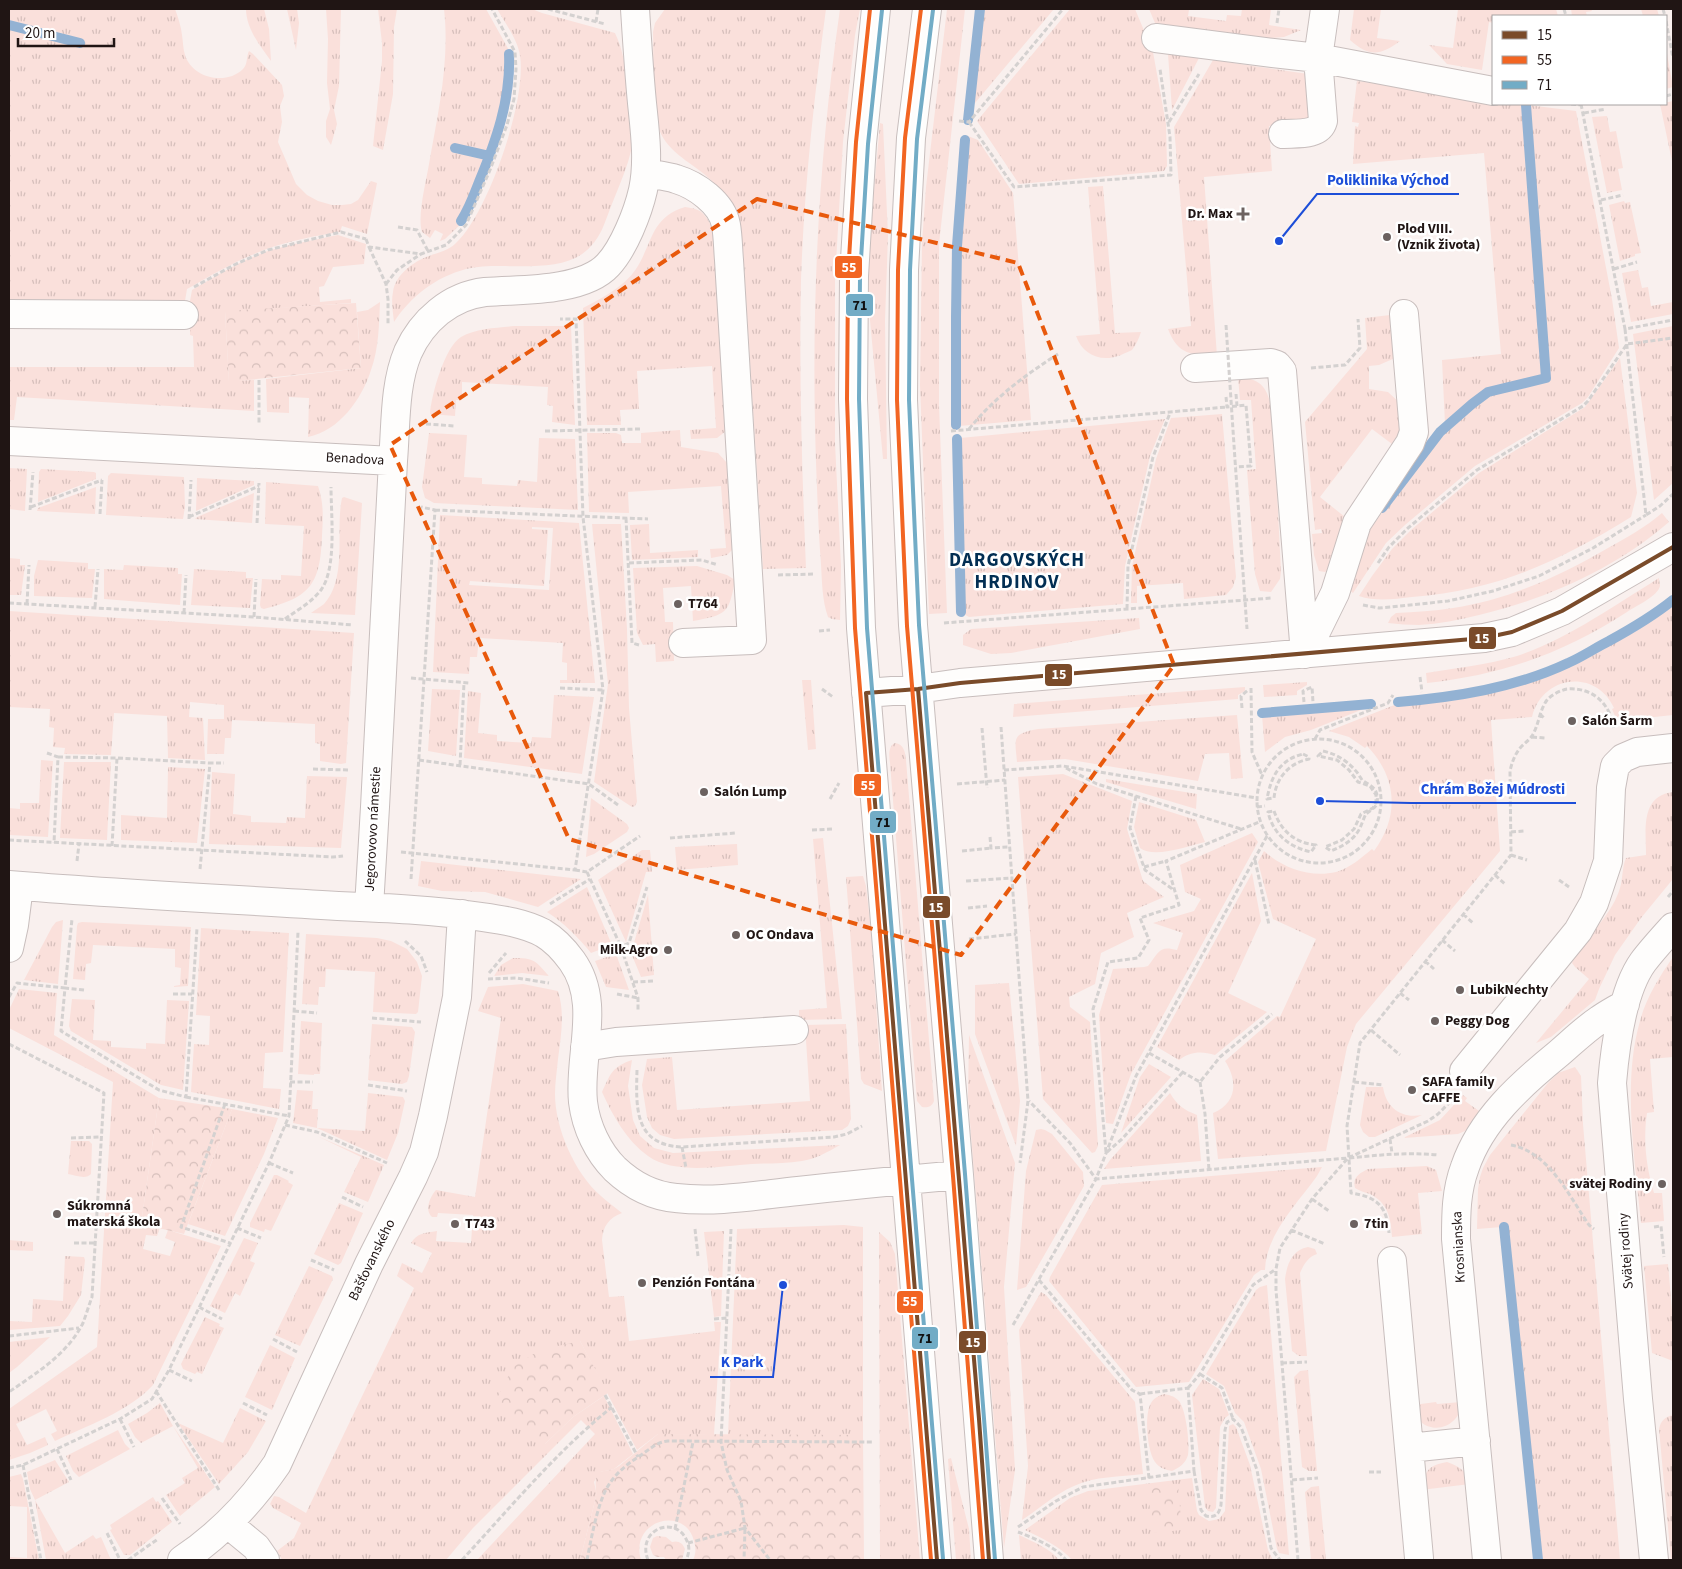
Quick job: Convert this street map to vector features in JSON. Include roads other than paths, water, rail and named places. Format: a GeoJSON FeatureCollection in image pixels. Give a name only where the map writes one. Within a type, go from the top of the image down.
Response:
{"type":"FeatureCollection","features":[{"type":"Feature","properties":{"kind":"street"},"geometry":{"type":"LineString","coordinates":[[876,9],[862,143],[854,276],[853,399],[861,628],[937,1560]]}},
{"type":"Feature","properties":{"kind":"street"},"geometry":{"type":"LineString","coordinates":[[926,9],[911,138],[904,288],[903,400],[913,625],[989,1560]]}},
{"type":"Feature","properties":{"kind":"street"},"geometry":{"type":"LineString","coordinates":[[1283,134],[1316,131],[1321,126],[1318,58],[1325,9]]}},
{"type":"Feature","properties":{"kind":"street"},"geometry":{"type":"LineString","coordinates":[[635,16],[646,173],[676,179],[700,191],[718,208],[726,223],[752,640],[683,643]]}},
{"type":"Feature","properties":{"kind":"street"},"geometry":{"type":"LineString","coordinates":[[1156,38],[1318,58],[1492,91]]}},
{"type":"Feature","properties":{"kind":"street","name":"Benadova"},"geometry":{"type":"LineString","coordinates":[[9,441],[393,460],[399,384],[403,368],[416,338],[425,324],[439,311],[458,300],[483,292],[539,290],[575,284],[594,276],[608,266],[617,253],[639,205],[646,173]]}},
{"type":"Feature","properties":{"kind":"street"},"geometry":{"type":"LineString","coordinates":[[9,314],[184,315]]}},
{"type":"Feature","properties":{"kind":"street"},"geometry":{"type":"LineString","coordinates":[[1305,654],[1335,593],[1357,523],[1410,443],[1414,432],[1404,314]]}},
{"type":"Feature","properties":{"kind":"street"},"geometry":{"type":"LineString","coordinates":[[1195,368],[1271,363],[1277,365],[1282,371],[1305,654]]}},
{"type":"Feature","properties":{"kind":"street","name":"Jegorovovo námestie"},"geometry":{"type":"LineString","coordinates":[[9,948],[14,925],[14,886],[369,907],[393,460]]}},
{"type":"Feature","properties":{"kind":"street"},"geometry":{"type":"LineString","coordinates":[[866,692],[918,689],[960,683],[1484,638],[1512,632],[1562,612],[1673,548]]}},
{"type":"Feature","properties":{"kind":"street"},"geometry":{"type":"LineString","coordinates":[[1464,1071],[1578,931],[1591,910],[1608,860],[1612,777],[1615,766],[1623,758],[1637,752],[1673,748]]}},
{"type":"Feature","properties":{"kind":"street"},"geometry":{"type":"LineString","coordinates":[[369,907],[462,914],[513,921],[545,934],[566,952],[576,967],[585,989],[587,1000],[582,1084],[586,1119],[600,1150],[608,1162],[633,1183],[653,1193],[675,1198],[732,1198],[959,1175]]}},
{"type":"Feature","properties":{"kind":"street","name":"Bašťovanského"},"geometry":{"type":"LineString","coordinates":[[182,1560],[228,1524],[261,1487],[277,1464],[369,1264],[413,1178],[424,1152],[434,1116],[457,997],[462,914]]}},
{"type":"Feature","properties":{"kind":"street","name":"Svätej rodiny"},"geometry":{"type":"LineString","coordinates":[[1654,1560],[1638,1399],[1612,1083],[1614,1055],[1625,1004],[1634,979],[1642,963],[1673,927]]}},
{"type":"Feature","properties":{"kind":"street","name":"Krosnianska"},"geometry":{"type":"LineString","coordinates":[[1487,1560],[1456,1239],[1457,1197],[1468,1158],[1477,1139],[1491,1120],[1528,1078],[1599,1019],[1625,1004]]}},
{"type":"Feature","properties":{"kind":"street"},"geometry":{"type":"LineString","coordinates":[[585,1047],[616,1042],[794,1030]]}},
{"type":"Feature","properties":{"kind":"street"},"geometry":{"type":"LineString","coordinates":[[1392,1261],[1419,1558]]}},
{"type":"Feature","properties":{"kind":"street"},"geometry":{"type":"LineString","coordinates":[[1409,1448],[1476,1441]]}},
{"type":"Feature","properties":{"kind":"street"},"geometry":{"type":"LineString","coordinates":[[228,1524],[256,1547],[265,1560]]}},
{"type":"Feature","properties":{"kind":"waterway"},"geometry":{"type":"LineString","coordinates":[[968,120],[980,9]]}},
{"type":"Feature","properties":{"kind":"waterway"},"geometry":{"type":"LineString","coordinates":[[9,25],[80,43]]}},
{"type":"Feature","properties":{"kind":"waterway"},"geometry":{"type":"LineString","coordinates":[[461,221],[485,167],[501,120],[508,87],[509,54]]}},
{"type":"Feature","properties":{"kind":"waterway"},"geometry":{"type":"LineString","coordinates":[[1382,508],[1440,432],[1472,404],[1488,392],[1546,378],[1526,105]]}},
{"type":"Feature","properties":{"kind":"waterway"},"geometry":{"type":"LineString","coordinates":[[956,425],[957,246],[965,140]]}},
{"type":"Feature","properties":{"kind":"waterway"},"geometry":{"type":"LineString","coordinates":[[455,148],[490,156]]}},
{"type":"Feature","properties":{"kind":"waterway"},"geometry":{"type":"LineString","coordinates":[[957,439],[961,612]]}},
{"type":"Feature","properties":{"kind":"waterway"},"geometry":{"type":"LineString","coordinates":[[1398,702],[1485,690],[1548,672],[1625,632],[1673,600]]}},
{"type":"Feature","properties":{"kind":"waterway"},"geometry":{"type":"LineString","coordinates":[[1262,713],[1371,704]]}},
{"type":"Feature","properties":{"kind":"waterway"},"geometry":{"type":"LineString","coordinates":[[1504,1227],[1538,1560]]}},
{"type":"Feature","properties":{"kind":"place","name":"Dr. Max"},"geometry":{"type":"Point","coordinates":[1243,214]}},
{"type":"Feature","properties":{"kind":"place","name":"Plod VIII. (Vznik života)"},"geometry":{"type":"Point","coordinates":[1387,237]}},
{"type":"Feature","properties":{"kind":"place","name":"Poliklinika Východ"},"geometry":{"type":"Point","coordinates":[1279,241]}},
{"type":"Feature","properties":{"kind":"place","name":"T764"},"geometry":{"type":"Point","coordinates":[678,604]}},
{"type":"Feature","properties":{"kind":"place","name":"Salón Šarm"},"geometry":{"type":"Point","coordinates":[1572,721]}},
{"type":"Feature","properties":{"kind":"place","name":"Salón Lump"},"geometry":{"type":"Point","coordinates":[704,792]}},
{"type":"Feature","properties":{"kind":"place","name":"Chrám Božej Múdrosti"},"geometry":{"type":"Point","coordinates":[1320,801]}},
{"type":"Feature","properties":{"kind":"place","name":"OC Ondava"},"geometry":{"type":"Point","coordinates":[736,935]}},
{"type":"Feature","properties":{"kind":"place","name":"Milk-Agro"},"geometry":{"type":"Point","coordinates":[668,950]}},
{"type":"Feature","properties":{"kind":"place","name":"LubikNechty"},"geometry":{"type":"Point","coordinates":[1460,990]}},
{"type":"Feature","properties":{"kind":"place","name":"Peggy Dog"},"geometry":{"type":"Point","coordinates":[1435,1021]}},
{"type":"Feature","properties":{"kind":"place","name":"SAFA family CAFFE"},"geometry":{"type":"Point","coordinates":[1412,1090]}},
{"type":"Feature","properties":{"kind":"place","name":"svätej Rodiny"},"geometry":{"type":"Point","coordinates":[1662,1184]}},
{"type":"Feature","properties":{"kind":"place","name":"Súkromná materská škola"},"geometry":{"type":"Point","coordinates":[57,1214]}},
{"type":"Feature","properties":{"kind":"place","name":"T743"},"geometry":{"type":"Point","coordinates":[455,1224]}},
{"type":"Feature","properties":{"kind":"place","name":"7tin"},"geometry":{"type":"Point","coordinates":[1354,1224]}},
{"type":"Feature","properties":{"kind":"place","name":"Penzión Fontána"},"geometry":{"type":"Point","coordinates":[642,1283]}},
{"type":"Feature","properties":{"kind":"place","name":"K Park"},"geometry":{"type":"Point","coordinates":[783,1285]}},
{"type":"Feature","properties":{"kind":"district","name":"DARGOVSKÝCH HRDINOV"},"geometry":{"type":"Point","coordinates":[1017,571]}}]}
